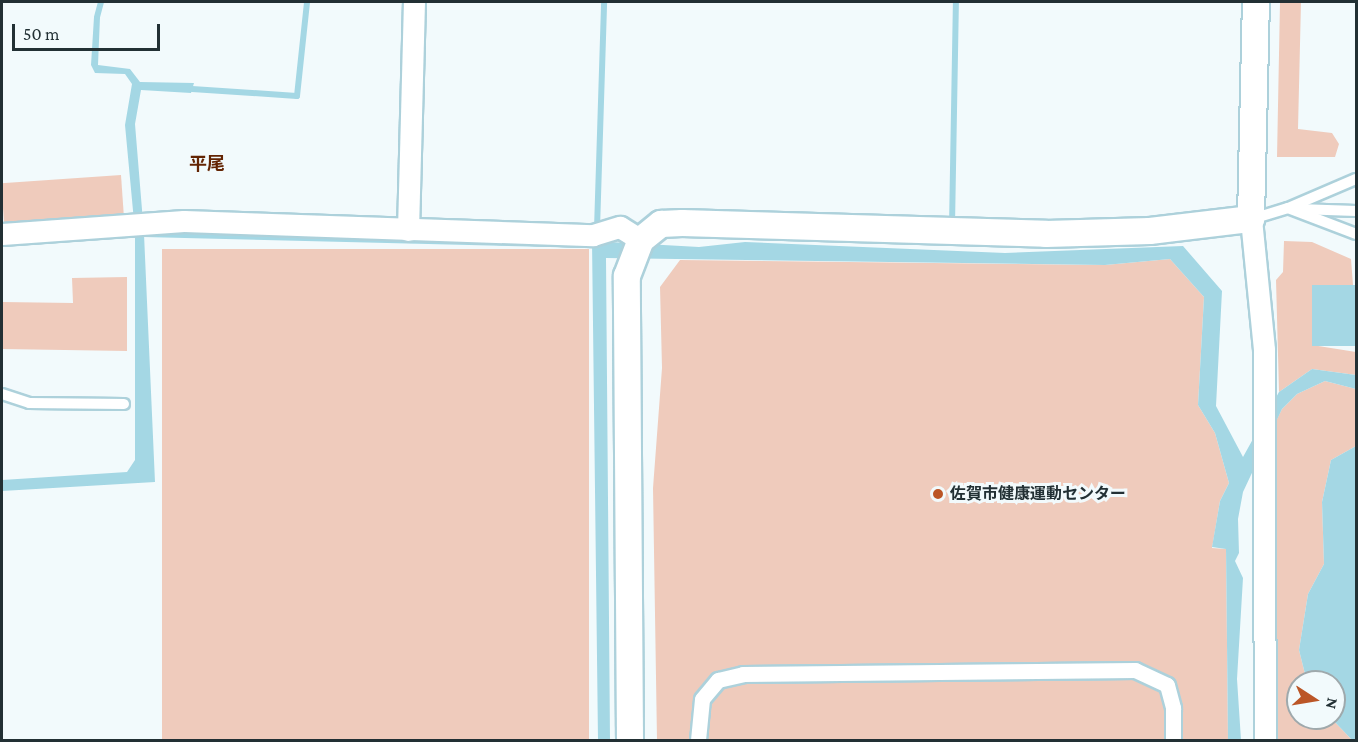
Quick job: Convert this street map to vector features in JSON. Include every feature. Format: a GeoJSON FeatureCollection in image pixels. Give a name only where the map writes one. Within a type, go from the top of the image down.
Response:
{"type":"FeatureCollection","features":[{"type":"Feature","properties":{"kind":"street"},"geometry":{"type":"LineString","coordinates":[[408,230],[414,2]]}},
{"type":"Feature","properties":{"kind":"street"},"geometry":{"type":"LineString","coordinates":[[1256,2],[1251,219],[1264,350],[1265,741]]}},
{"type":"Feature","properties":{"kind":"street"},"geometry":{"type":"LineString","coordinates":[[630,741],[629,268],[641,240],[661,224],[682,223],[1046,234],[1150,231],[1251,219]]}},
{"type":"Feature","properties":{"kind":"street"},"geometry":{"type":"LineString","coordinates":[[2,234],[138,223],[598,235],[620,227],[641,240]]}},
{"type":"Feature","properties":{"kind":"street"},"geometry":{"type":"LineString","coordinates":[[698,741],[702,699],[718,680],[743,674],[1135,670],[1153,675],[1167,684],[1173,708],[1173,741]]}},
{"type":"Feature","properties":{"kind":"lane"},"geometry":{"type":"LineString","coordinates":[[1251,219],[1288,208],[1356,178]]}},
{"type":"Feature","properties":{"kind":"lane"},"geometry":{"type":"LineString","coordinates":[[1288,208],[1356,210]]}},
{"type":"Feature","properties":{"kind":"lane"},"geometry":{"type":"LineString","coordinates":[[1288,208],[1356,234]]}},
{"type":"Feature","properties":{"kind":"lane"},"geometry":{"type":"LineString","coordinates":[[2,394],[28,403],[124,404]]}},
{"type":"Feature","properties":{"kind":"shaded area"},"geometry":{"type":"Polygon","coordinates":[[[1280,2],[1301,2],[1298,129],[1332,133],[1339,144],[1335,157],[1277,157],[1280,2]]]}},
{"type":"Feature","properties":{"kind":"shaded area"},"geometry":{"type":"Polygon","coordinates":[[[121,175],[124,219],[4,227],[2,183],[121,175]]]}},
{"type":"Feature","properties":{"kind":"shaded area"},"geometry":{"type":"Polygon","coordinates":[[[1284,241],[1312,242],[1351,259],[1353,285],[1312,285],[1312,345],[1356,352],[1356,375],[1312,369],[1279,392],[1276,280],[1283,272],[1284,241]]]}},
{"type":"Feature","properties":{"kind":"shaded area"},"geometry":{"type":"Polygon","coordinates":[[[162,249],[589,249],[589,740],[162,740],[162,249]]]}},
{"type":"Feature","properties":{"kind":"shaded area","name":"佐賀市健康運動センター"},"geometry":{"type":"Polygon","coordinates":[[[1170,259],[1204,297],[1198,405],[1215,433],[1229,483],[1220,501],[1212,548],[1226,549],[1228,740],[657,740],[653,488],[662,368],[660,287],[680,260],[1105,265],[1170,259]]]}},
{"type":"Feature","properties":{"kind":"shaded area"},"geometry":{"type":"Polygon","coordinates":[[[127,277],[127,351],[2,349],[2,302],[73,303],[72,278],[127,277]]]}},
{"type":"Feature","properties":{"kind":"shaded area"},"geometry":{"type":"Polygon","coordinates":[[[1325,381],[1356,389],[1356,446],[1331,460],[1322,502],[1324,564],[1308,594],[1299,650],[1304,670],[1286,670],[1286,730],[1342,730],[1352,740],[1276,740],[1274,425],[1282,409],[1297,394],[1325,381]]]}},
{"type":"Feature","properties":{"kind":"water"},"geometry":{"type":"Polygon","coordinates":[[[94,17],[100,17],[98,65],[130,69],[140,82],[194,83],[191,93],[141,90],[135,124],[144,234],[155,482],[2,491],[2,480],[127,472],[135,460],[135,232],[125,125],[132,84],[125,74],[95,73],[91,65],[94,17]]]}},
{"type":"Feature","properties":{"kind":"water"},"geometry":{"type":"Polygon","coordinates":[[[592,241],[699,247],[745,242],[1005,253],[1183,246],[1222,291],[1216,406],[1243,457],[1279,392],[1312,369],[1356,375],[1356,389],[1325,381],[1297,394],[1282,409],[1243,492],[1238,519],[1239,553],[1235,561],[1243,578],[1237,679],[1241,740],[1228,740],[1226,549],[1212,547],[1220,501],[1229,483],[1215,433],[1198,405],[1204,297],[1170,259],[1105,265],[606,258],[610,740],[598,740],[592,241]]]}},
{"type":"Feature","properties":{"kind":"water"},"geometry":{"type":"Polygon","coordinates":[[[1312,285],[1356,285],[1356,346],[1312,346],[1312,285]]]}},
{"type":"Feature","properties":{"kind":"water"},"geometry":{"type":"Polygon","coordinates":[[[1356,446],[1356,740],[1352,740],[1342,730],[1346,730],[1346,670],[1304,670],[1299,650],[1308,594],[1324,564],[1322,502],[1331,460],[1356,446]]]}},
{"type":"Feature","properties":{"kind":"waterway"},"geometry":{"type":"LineString","coordinates":[[97,17],[101,2]]}},
{"type":"Feature","properties":{"kind":"waterway"},"geometry":{"type":"LineString","coordinates":[[192,89],[297,96],[307,2]]}},
{"type":"Feature","properties":{"kind":"waterway"},"geometry":{"type":"LineString","coordinates":[[597,229],[604,2]]}},
{"type":"Feature","properties":{"kind":"waterway"},"geometry":{"type":"LineString","coordinates":[[952,226],[956,2]]}},
{"type":"Feature","properties":{"kind":"waterway"},"geometry":{"type":"LineString","coordinates":[[144,234],[591,245]]}},
{"type":"Feature","properties":{"kind":"place","name":"佐賀市健康運動センター"},"geometry":{"type":"Point","coordinates":[938,494]}},
{"type":"Feature","properties":{"kind":"district","name":"平尾"},"geometry":{"type":"Point","coordinates":[207,164]}}]}
